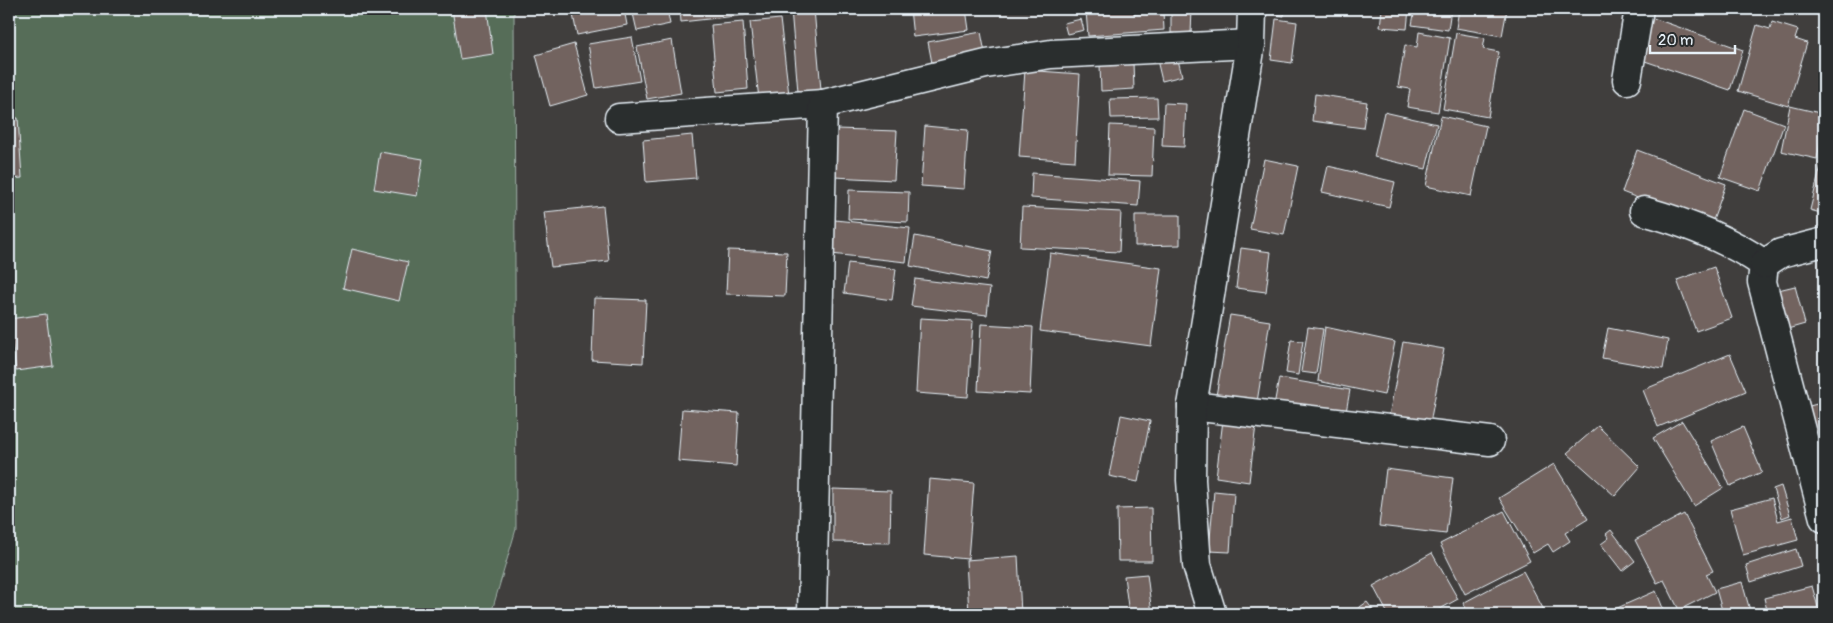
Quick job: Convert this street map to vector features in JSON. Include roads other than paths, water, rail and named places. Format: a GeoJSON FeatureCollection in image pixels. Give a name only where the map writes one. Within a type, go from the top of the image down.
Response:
{"type":"FeatureCollection","features":[{"type":"Feature","properties":{"kind":"street"},"geometry":{"type":"LineString","coordinates":[[1212,614],[1197,565],[1191,480],[1192,406],[1251,44],[1252,9]]}},
{"type":"Feature","properties":{"kind":"street"},"geometry":{"type":"LineString","coordinates":[[1627,80],[1639,9]]}},
{"type":"Feature","properties":{"kind":"street"},"geometry":{"type":"LineString","coordinates":[[619,118],[822,104],[986,64],[1042,56],[1251,44]]}},
{"type":"Feature","properties":{"kind":"street"},"geometry":{"type":"LineString","coordinates":[[812,614],[822,104]]}},
{"type":"Feature","properties":{"kind":"street"},"geometry":{"type":"LineString","coordinates":[[1644,211],[1715,235],[1745,251],[1764,264]]}},
{"type":"Feature","properties":{"kind":"street"},"geometry":{"type":"LineString","coordinates":[[1764,264],[1781,253],[1824,242]]}},
{"type":"Feature","properties":{"kind":"street"},"geometry":{"type":"LineString","coordinates":[[1764,264],[1762,282],[1824,518]]}},
{"type":"Feature","properties":{"kind":"street"},"geometry":{"type":"LineString","coordinates":[[1192,406],[1490,441]]}}]}
